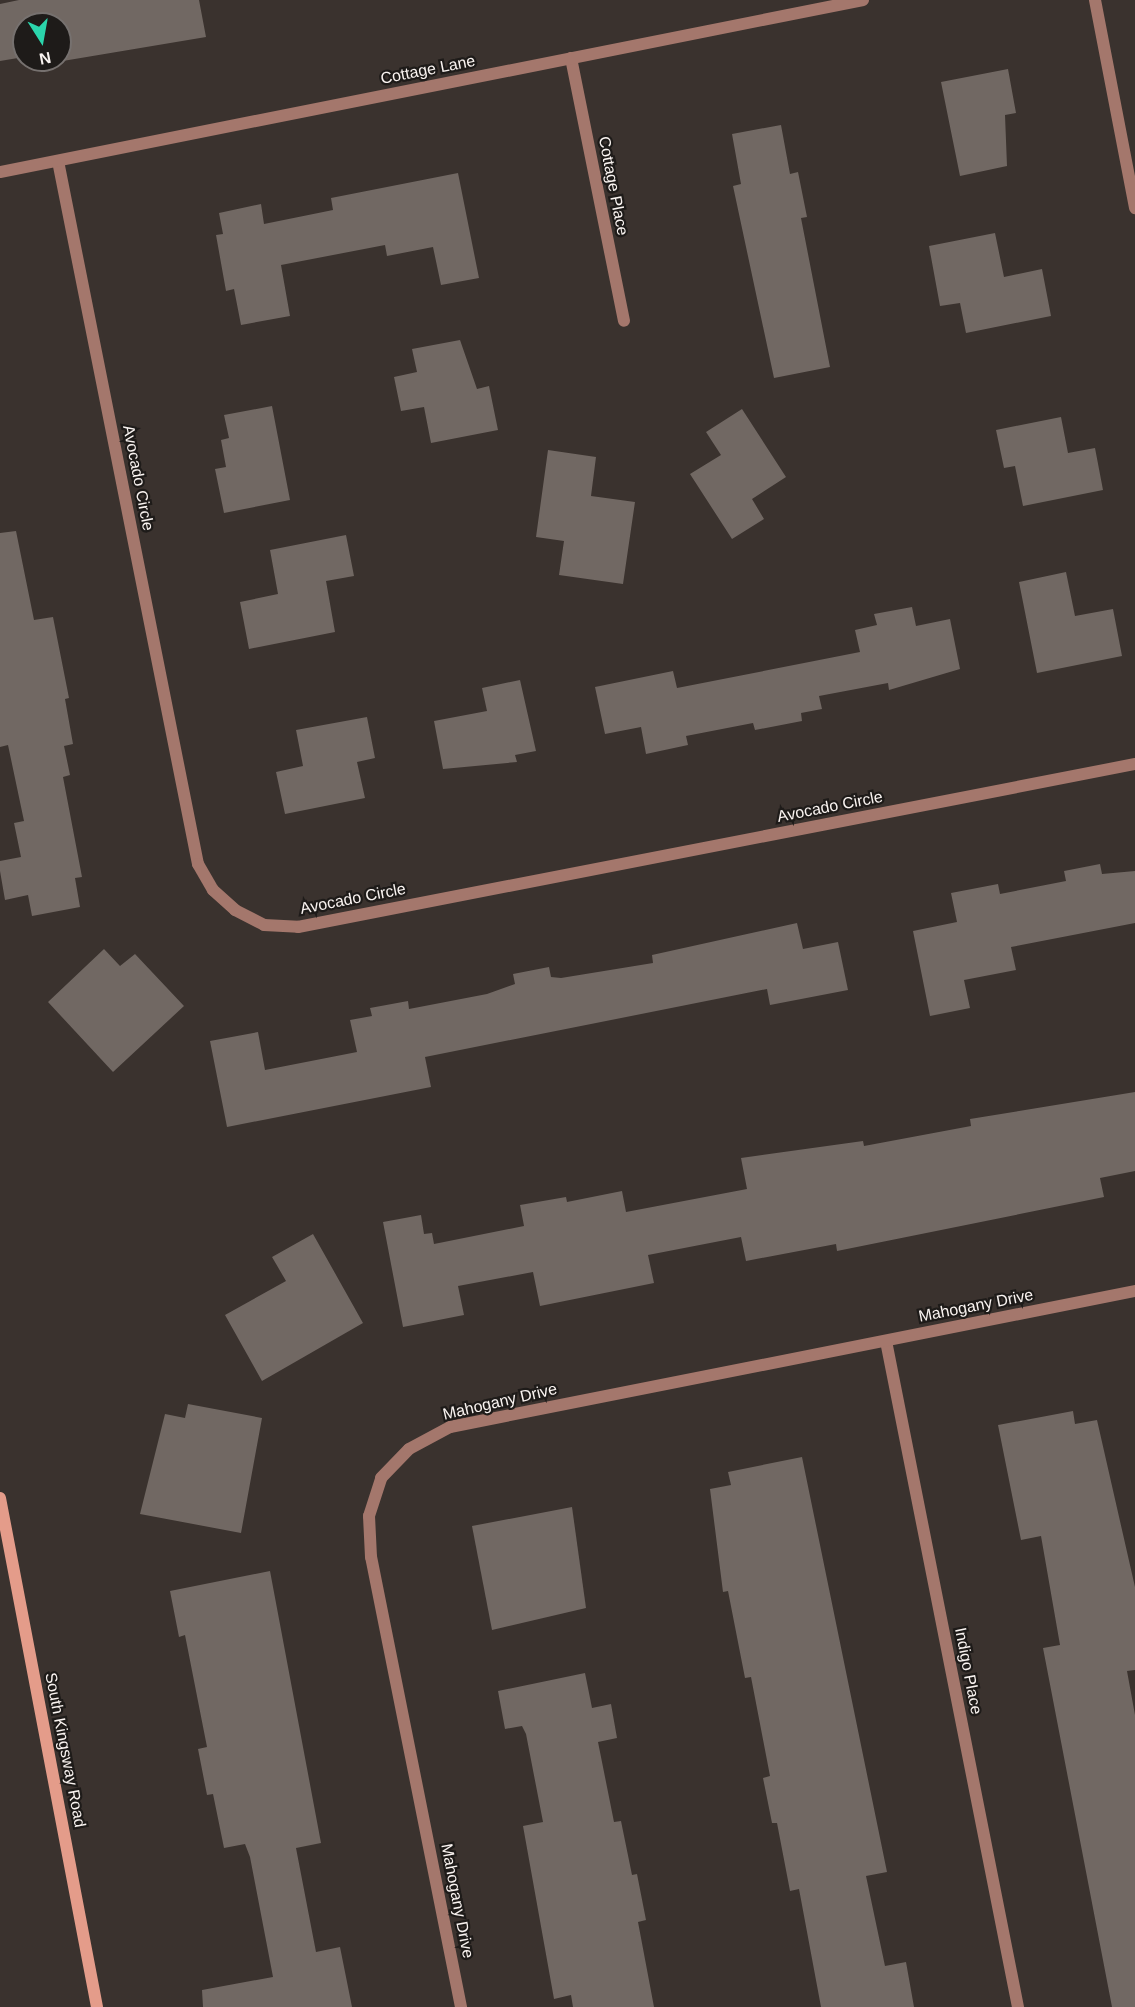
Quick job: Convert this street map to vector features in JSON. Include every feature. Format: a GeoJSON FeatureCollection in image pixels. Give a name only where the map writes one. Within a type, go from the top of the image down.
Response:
{"type":"FeatureCollection","features":[{"type":"Feature","properties":{"kind":"street","name":"Cottage Lane"},"geometry":{"type":"LineString","coordinates":[[0,172],[863,0]]}},
{"type":"Feature","properties":{"kind":"street"},"geometry":{"type":"LineString","coordinates":[[1095,0],[1135,208]]}},
{"type":"Feature","properties":{"kind":"street","name":"Cottage Place"},"geometry":{"type":"LineString","coordinates":[[571,58],[624,321]]}},
{"type":"Feature","properties":{"kind":"street","name":"Avocado Circle"},"geometry":{"type":"LineString","coordinates":[[58,161],[198,864],[213,890],[235,910],[264,925],[298,927],[1135,764]]}},
{"type":"Feature","properties":{"kind":"street","name":"Mahogany Drive"},"geometry":{"type":"LineString","coordinates":[[461,2007],[371,1557],[369,1516],[381,1478],[409,1449],[450,1427],[1135,1291]]}},
{"type":"Feature","properties":{"kind":"street","name":"Indigo Place"},"geometry":{"type":"LineString","coordinates":[[886,1341],[1018,2007]]}},
{"type":"Feature","properties":{"kind":"street","name":"South Kingsway Road"},"geometry":{"type":"LineString","coordinates":[[0,1498],[97,2007]]}},
{"type":"Feature","properties":{"kind":"building"},"geometry":{"type":"Polygon","coordinates":[[[19,0],[199,0],[206,37],[72,59],[72,12],[12,12],[12,59],[0,61],[0,4],[19,0]]]}},
{"type":"Feature","properties":{"kind":"building"},"geometry":{"type":"Polygon","coordinates":[[[1008,69],[1016,113],[1005,115],[1007,166],[960,176],[941,82],[1008,69]]]}},
{"type":"Feature","properties":{"kind":"building"},"geometry":{"type":"Polygon","coordinates":[[[781,125],[790,174],[798,172],[807,217],[801,218],[830,367],[774,378],[733,186],[741,184],[732,134],[781,125]]]}},
{"type":"Feature","properties":{"kind":"building"},"geometry":{"type":"Polygon","coordinates":[[[458,173],[479,278],[441,285],[433,247],[387,256],[385,245],[281,265],[290,316],[241,325],[234,289],[226,291],[216,235],[223,234],[219,213],[261,204],[264,224],[333,210],[331,198],[458,173]]]}},
{"type":"Feature","properties":{"kind":"building"},"geometry":{"type":"Polygon","coordinates":[[[995,233],[1004,277],[1042,269],[1051,316],[966,333],[960,303],[940,306],[929,246],[995,233]]]}},
{"type":"Feature","properties":{"kind":"building"},"geometry":{"type":"Polygon","coordinates":[[[460,340],[477,389],[489,386],[498,430],[431,443],[424,407],[401,411],[394,377],[417,372],[412,349],[460,340]]]}},
{"type":"Feature","properties":{"kind":"building"},"geometry":{"type":"Polygon","coordinates":[[[272,406],[290,500],[224,513],[215,469],[226,467],[221,440],[229,438],[224,415],[272,406]]]}},
{"type":"Feature","properties":{"kind":"building"},"geometry":{"type":"Polygon","coordinates":[[[742,409],[786,477],[752,499],[764,519],[732,539],[690,474],[721,455],[706,432],[742,409]]]}},
{"type":"Feature","properties":{"kind":"building"},"geometry":{"type":"Polygon","coordinates":[[[1061,417],[1068,453],[1095,448],[1103,490],[1023,506],[1015,466],[1004,468],[996,430],[1061,417]]]}},
{"type":"Feature","properties":{"kind":"building"},"geometry":{"type":"Polygon","coordinates":[[[548,450],[596,457],[591,496],[635,502],[623,584],[559,575],[564,541],[536,537],[548,450]]]}},
{"type":"Feature","properties":{"kind":"building"},"geometry":{"type":"Polygon","coordinates":[[[16,531],[34,620],[53,617],[69,698],[65,699],[73,744],[64,746],[70,775],[63,777],[82,877],[75,878],[80,907],[32,916],[28,895],[5,900],[0,871],[0,861],[21,857],[14,823],[24,821],[8,745],[0,747],[0,533],[16,531]]]}},
{"type":"Feature","properties":{"kind":"building"},"geometry":{"type":"Polygon","coordinates":[[[346,535],[354,576],[326,581],[335,632],[249,649],[240,602],[278,594],[270,550],[346,535]]]}},
{"type":"Feature","properties":{"kind":"building"},"geometry":{"type":"Polygon","coordinates":[[[1066,572],[1075,616],[1113,609],[1122,656],[1037,673],[1019,582],[1066,572]]]}},
{"type":"Feature","properties":{"kind":"building"},"geometry":{"type":"Polygon","coordinates":[[[912,607],[916,626],[950,619],[960,669],[889,690],[888,683],[819,696],[822,709],[801,713],[802,721],[755,730],[753,723],[686,736],[688,745],[646,754],[641,727],[605,734],[595,687],[673,671],[677,688],[860,652],[855,630],[877,625],[874,614],[912,607]]]}},
{"type":"Feature","properties":{"kind":"building"},"geometry":{"type":"Polygon","coordinates":[[[520,680],[536,751],[515,755],[517,762],[443,769],[434,721],[487,711],[482,688],[520,680]]]}},
{"type":"Feature","properties":{"kind":"building"},"geometry":{"type":"Polygon","coordinates":[[[367,717],[375,758],[357,762],[365,798],[285,814],[276,772],[303,766],[296,730],[367,717]]]}},
{"type":"Feature","properties":{"kind":"building"},"geometry":{"type":"Polygon","coordinates":[[[1100,864],[1102,874],[1135,871],[1135,923],[1011,947],[1016,970],[964,980],[970,1008],[930,1016],[913,931],[957,922],[951,893],[998,884],[1000,894],[1066,881],[1064,871],[1100,864]]]}},
{"type":"Feature","properties":{"kind":"building"},"geometry":{"type":"Polygon","coordinates":[[[797,923],[803,949],[838,942],[848,990],[770,1005],[767,989],[425,1057],[431,1087],[227,1127],[210,1041],[258,1032],[265,1070],[357,1052],[350,1020],[372,1016],[370,1008],[408,1001],[409,1009],[487,994],[515,984],[513,974],[549,967],[551,977],[561,978],[653,963],[652,955],[797,923]]]}},
{"type":"Feature","properties":{"kind":"building"},"geometry":{"type":"Polygon","coordinates":[[[104,949],[120,966],[135,954],[184,1006],[113,1072],[48,1002],[104,949]]]}},
{"type":"Feature","properties":{"kind":"building"},"geometry":{"type":"Polygon","coordinates":[[[1135,1092],[1135,1171],[1100,1178],[1104,1197],[837,1251],[836,1244],[746,1261],[741,1237],[648,1255],[654,1283],[540,1306],[533,1272],[458,1286],[464,1315],[403,1327],[383,1222],[421,1215],[424,1234],[432,1233],[434,1244],[524,1226],[520,1205],[566,1197],[567,1202],[622,1191],[626,1212],[747,1189],[741,1158],[863,1141],[864,1146],[971,1126],[970,1119],[1135,1092]]]}},
{"type":"Feature","properties":{"kind":"building"},"geometry":{"type":"Polygon","coordinates":[[[313,1234],[363,1323],[262,1381],[225,1315],[286,1281],[272,1257],[313,1234]]]}},
{"type":"Feature","properties":{"kind":"building"},"geometry":{"type":"Polygon","coordinates":[[[188,1404],[262,1418],[241,1533],[140,1514],[165,1414],[185,1418],[188,1404]]]}},
{"type":"Feature","properties":{"kind":"building"},"geometry":{"type":"Polygon","coordinates":[[[1073,1411],[1075,1424],[1097,1420],[1135,1587],[1135,1670],[1127,1671],[1135,1715],[1135,2007],[1112,2007],[1043,1648],[1060,1645],[1041,1536],[1021,1540],[998,1425],[1073,1411]]]}},
{"type":"Feature","properties":{"kind":"building"},"geometry":{"type":"Polygon","coordinates":[[[802,1457],[887,1872],[866,1876],[885,1966],[906,1962],[914,2007],[821,2007],[799,1889],[790,1891],[777,1823],[772,1823],[763,1778],[770,1776],[751,1677],[745,1678],[728,1591],[723,1592],[710,1489],[731,1485],[728,1472],[802,1457]]]}},
{"type":"Feature","properties":{"kind":"building"},"geometry":{"type":"Polygon","coordinates":[[[572,1507],[586,1608],[492,1630],[472,1526],[572,1507]]]}},
{"type":"Feature","properties":{"kind":"building"},"geometry":{"type":"Polygon","coordinates":[[[270,1571],[321,1843],[296,1848],[316,1952],[340,1947],[352,2007],[203,2007],[202,1990],[273,1977],[250,1857],[245,1844],[224,1848],[213,1794],[207,1795],[198,1749],[207,1747],[185,1635],[179,1637],[170,1591],[270,1571]]]}},
{"type":"Feature","properties":{"kind":"building"},"geometry":{"type":"Polygon","coordinates":[[[585,1673],[592,1708],[611,1704],[617,1738],[598,1742],[614,1822],[621,1821],[632,1875],[637,1874],[646,1920],[638,1922],[654,2007],[573,2007],[571,1995],[554,1999],[523,1826],[543,1822],[526,1734],[522,1726],[505,1729],[498,1691],[585,1673]]]}}]}
